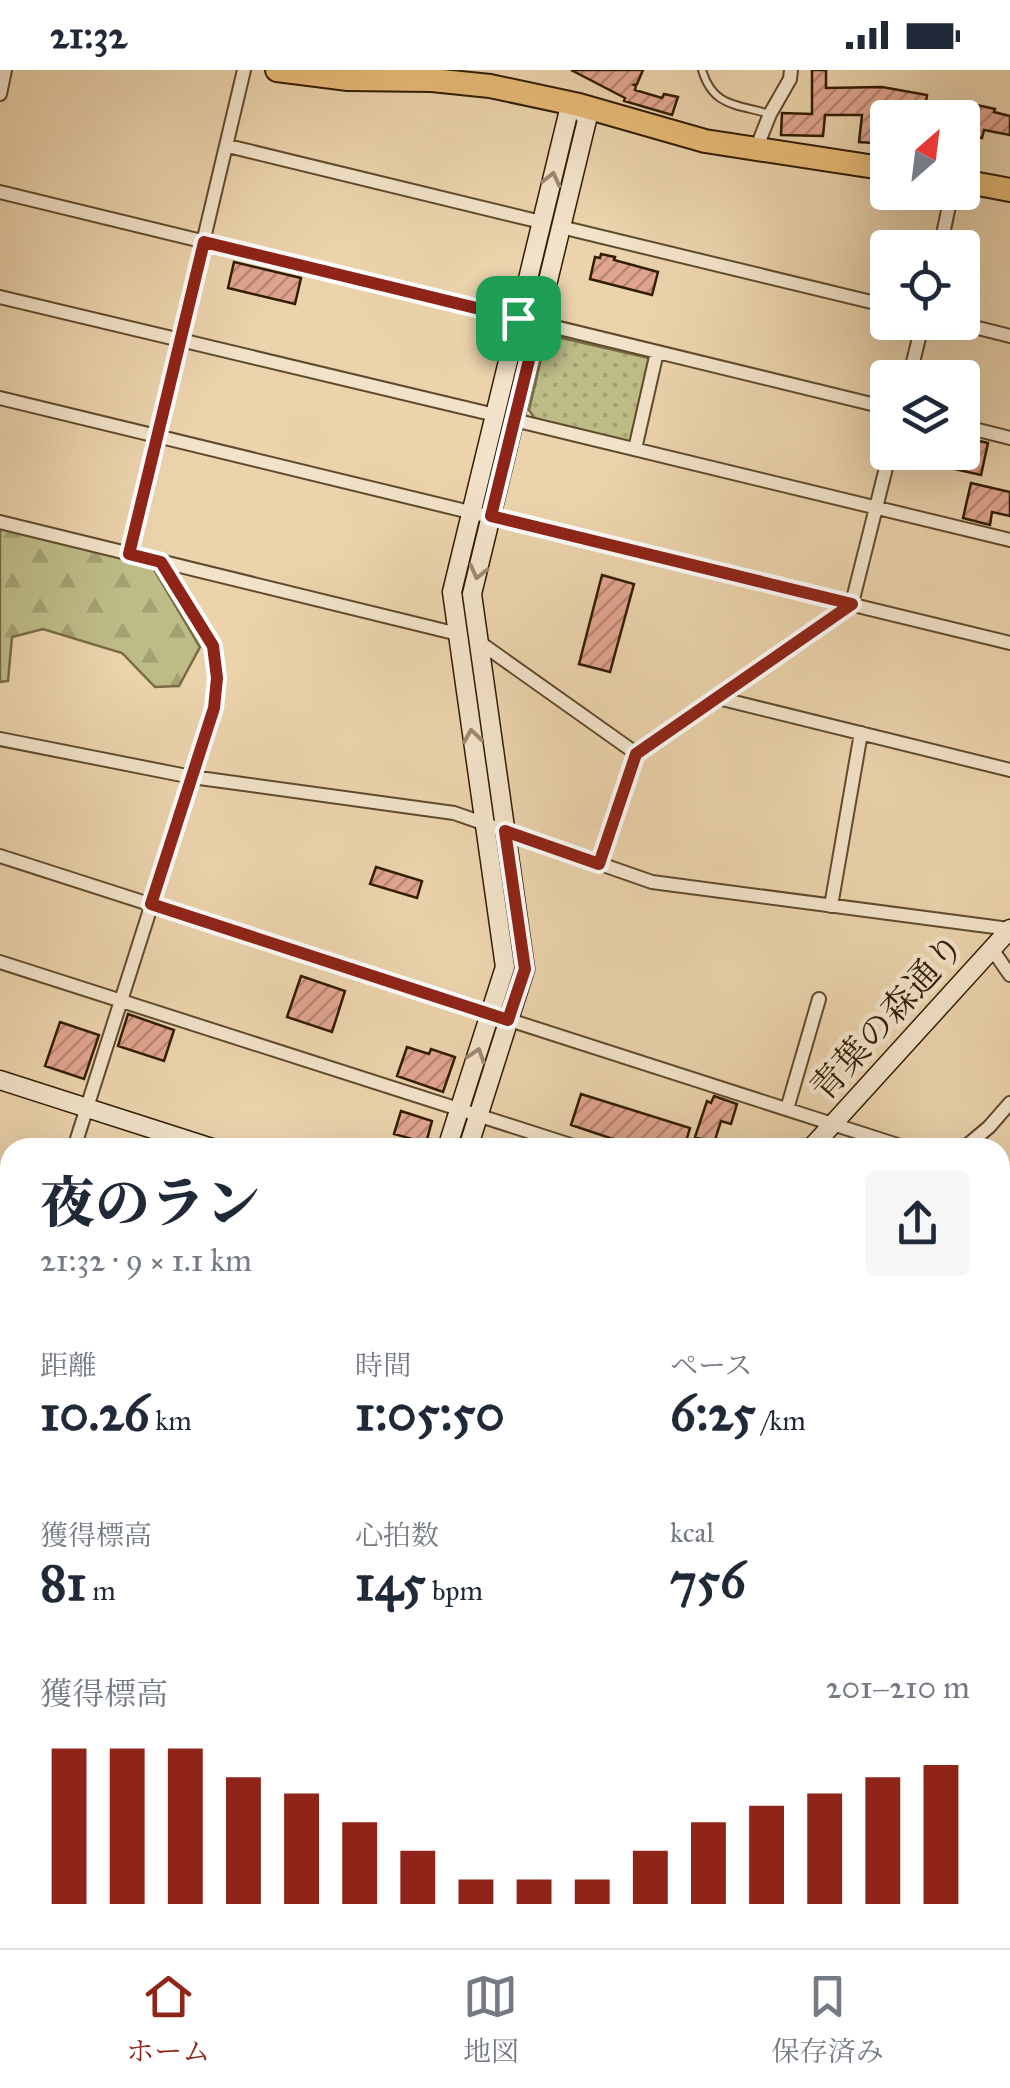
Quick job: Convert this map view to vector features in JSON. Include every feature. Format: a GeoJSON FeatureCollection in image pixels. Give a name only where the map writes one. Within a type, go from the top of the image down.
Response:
{"type":"FeatureCollection","features":[{"type":"Feature","properties":{"kind":"highway"},"geometry":{"type":"LineString","coordinates":[[277,70],[348,79],[513,85],[705,142],[870,166]]}},
{"type":"Feature","properties":{"kind":"highway"},"geometry":{"type":"LineString","coordinates":[[980,184],[1010,190]]}},
{"type":"Feature","properties":{"kind":"street"},"geometry":{"type":"LineString","coordinates":[[0,94],[5,70]]}},
{"type":"Feature","properties":{"kind":"street"},"geometry":{"type":"LineString","coordinates":[[129,554],[244,70]]}},
{"type":"Feature","properties":{"kind":"street"},"geometry":{"type":"LineString","coordinates":[[756,149],[791,70]]}},
{"type":"Feature","properties":{"kind":"street"},"geometry":{"type":"LineString","coordinates":[[450,1138],[505,967],[452,592],[568,114],[579,105],[587,120],[472,594],[525,969],[471,1138]]}},
{"type":"Feature","properties":{"kind":"street"},"geometry":{"type":"LineString","coordinates":[[228,146],[542,222]]}},
{"type":"Feature","properties":{"kind":"street"},"geometry":{"type":"LineString","coordinates":[[0,192],[870,404]]}},
{"type":"Feature","properties":{"kind":"street"},"geometry":{"type":"LineString","coordinates":[[561,227],[870,302]]}},
{"type":"Feature","properties":{"kind":"street"},"geometry":{"type":"LineString","coordinates":[[0,297],[495,416]]}},
{"type":"Feature","properties":{"kind":"street"},"geometry":{"type":"LineString","coordinates":[[980,328],[1010,336]]}},
{"type":"Feature","properties":{"kind":"street"},"geometry":{"type":"LineString","coordinates":[[635,449],[658,352]]}},
{"type":"Feature","properties":{"kind":"street"},"geometry":{"type":"LineString","coordinates":[[0,398],[1010,643]]}},
{"type":"Feature","properties":{"kind":"street"},"geometry":{"type":"LineString","coordinates":[[514,420],[1010,540]]}},
{"type":"Feature","properties":{"kind":"street"},"geometry":{"type":"LineString","coordinates":[[980,430],[1010,438]]}},
{"type":"Feature","properties":{"kind":"street"},"geometry":{"type":"LineString","coordinates":[[599,864],[636,754],[852,604],[885,470]]}},
{"type":"Feature","properties":{"kind":"street"},"geometry":{"type":"LineString","coordinates":[[0,522],[458,634]]}},
{"type":"Feature","properties":{"kind":"street"},"geometry":{"type":"LineString","coordinates":[[77,1138],[214,708],[217,678],[213,646],[161,562]]}},
{"type":"Feature","properties":{"kind":"street"},"geometry":{"type":"LineString","coordinates":[[479,642],[636,754]]}},
{"type":"Feature","properties":{"kind":"street"},"geometry":{"type":"LineString","coordinates":[[718,698],[1010,770]]}},
{"type":"Feature","properties":{"kind":"street"},"geometry":{"type":"LineString","coordinates":[[832,906],[861,734]]}},
{"type":"Feature","properties":{"kind":"street"},"geometry":{"type":"LineString","coordinates":[[0,739],[192,778],[454,813],[652,882],[1010,929]]}},
{"type":"Feature","properties":{"kind":"street"},"geometry":{"type":"LineString","coordinates":[[0,856],[876,1138]]}},
{"type":"Feature","properties":{"kind":"street","name":"青葉の森通り"},"geometry":{"type":"LineString","coordinates":[[820,1138],[1010,929]]}},
{"type":"Feature","properties":{"kind":"street"},"geometry":{"type":"LineString","coordinates":[[992,949],[1010,974]]}},
{"type":"Feature","properties":{"kind":"street"},"geometry":{"type":"LineString","coordinates":[[0,962],[549,1138]]}},
{"type":"Feature","properties":{"kind":"street"},"geometry":{"type":"LineString","coordinates":[[787,1109],[819,1000]]}},
{"type":"Feature","properties":{"kind":"street"},"geometry":{"type":"LineString","coordinates":[[0,1080],[182,1138]]}},
{"type":"Feature","properties":{"kind":"street"},"geometry":{"type":"LineString","coordinates":[[976,1138],[1010,1102]]}},
{"type":"Feature","properties":{"kind":"lane"},"geometry":{"type":"LineString","coordinates":[[702,70],[710,92],[722,100],[770,114]]}},
{"type":"Feature","properties":{"kind":"green space"},"geometry":{"type":"Polygon","coordinates":[[[553,336],[649,358],[653,363],[634,440],[628,443],[536,420],[529,410],[545,342],[553,336]]]}},
{"type":"Feature","properties":{"kind":"green space"},"geometry":{"type":"Polygon","coordinates":[[[0,529],[152,566],[200,647],[179,686],[155,687],[122,653],[43,629],[12,637],[8,681],[0,682],[0,529]]]}},
{"type":"Feature","properties":{"kind":"building"},"geometry":{"type":"Polygon","coordinates":[[[571,70],[643,70],[635,90],[662,98],[664,94],[678,97],[672,115],[624,101],[625,98],[571,70]]]}},
{"type":"Feature","properties":{"kind":"building"},"geometry":{"type":"Polygon","coordinates":[[[812,70],[826,70],[826,88],[882,87],[927,95],[926,100],[870,100],[870,143],[859,142],[862,115],[825,115],[823,136],[781,135],[782,113],[812,114],[812,70]]]}},
{"type":"Feature","properties":{"kind":"building"},"geometry":{"type":"Polygon","coordinates":[[[980,106],[1010,116],[1010,135],[984,130],[982,138],[980,106]]]}},
{"type":"Feature","properties":{"kind":"building"},"geometry":{"type":"Polygon","coordinates":[[[601,254],[658,272],[652,295],[590,279],[595,257],[600,258],[601,254]]]}},
{"type":"Feature","properties":{"kind":"building"},"geometry":{"type":"Polygon","coordinates":[[[234,262],[301,278],[295,304],[228,288],[234,262]]]}},
{"type":"Feature","properties":{"kind":"building"},"geometry":{"type":"Polygon","coordinates":[[[980,441],[988,443],[981,475],[959,470],[980,470],[980,441]]]}},
{"type":"Feature","properties":{"kind":"building"},"geometry":{"type":"Polygon","coordinates":[[[971,483],[1010,492],[1010,516],[992,512],[990,525],[963,518],[971,483]]]}},
{"type":"Feature","properties":{"kind":"building"},"geometry":{"type":"Polygon","coordinates":[[[602,575],[634,584],[610,672],[579,664],[602,575]]]}},
{"type":"Feature","properties":{"kind":"building"},"geometry":{"type":"Polygon","coordinates":[[[376,867],[422,881],[417,898],[370,884],[376,867]]]}},
{"type":"Feature","properties":{"kind":"building"},"geometry":{"type":"Polygon","coordinates":[[[301,976],[345,991],[332,1032],[287,1017],[301,976]]]}},
{"type":"Feature","properties":{"kind":"building"},"geometry":{"type":"Polygon","coordinates":[[[128,1014],[174,1030],[164,1061],[118,1046],[128,1014]]]}},
{"type":"Feature","properties":{"kind":"building"},"geometry":{"type":"Polygon","coordinates":[[[60,1022],[99,1035],[84,1079],[45,1066],[60,1022]]]}},
{"type":"Feature","properties":{"kind":"building"},"geometry":{"type":"Polygon","coordinates":[[[407,1047],[455,1057],[443,1092],[397,1076],[407,1047]]]}},
{"type":"Feature","properties":{"kind":"building"},"geometry":{"type":"Polygon","coordinates":[[[581,1094],[690,1128],[687,1138],[610,1138],[571,1125],[581,1094]]]}},
{"type":"Feature","properties":{"kind":"building"},"geometry":{"type":"Polygon","coordinates":[[[714,1096],[737,1104],[731,1124],[721,1121],[716,1138],[695,1137],[707,1101],[711,1103],[714,1096]]]}},
{"type":"Feature","properties":{"kind":"building"},"geometry":{"type":"Polygon","coordinates":[[[401,1111],[432,1121],[427,1138],[394,1134],[401,1111]]]}},
{"type":"Feature","properties":{"kind":"route"},"geometry":{"type":"LineString","coordinates":[[204,242],[518,318],[538,323],[491,516],[852,604],[636,754],[599,864],[505,831],[525,969],[508,1020],[151,904],[214,708],[217,678],[213,646],[161,562],[129,554],[204,242]]}}]}
